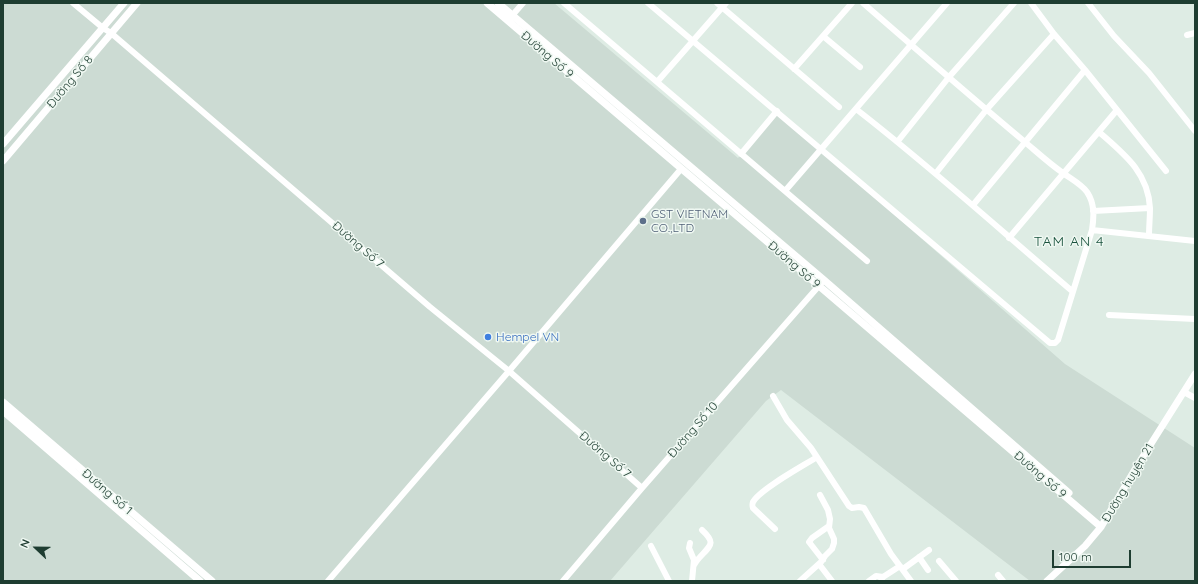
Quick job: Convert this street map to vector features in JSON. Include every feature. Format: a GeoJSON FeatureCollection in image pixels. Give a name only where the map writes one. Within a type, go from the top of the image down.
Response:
{"type":"FeatureCollection","features":[{"type":"Feature","properties":{"kind":"street","name":"Đường Số 7"},"geometry":{"type":"LineString","coordinates":[[73,3],[103,28],[112,33],[430,307],[509,371],[642,488]]}},
{"type":"Feature","properties":{"kind":"street","name":"Đường Số 8"},"geometry":{"type":"LineString","coordinates":[[3,144],[124,3]]}},
{"type":"Feature","properties":{"kind":"street","name":"Đường Số 8"},"geometry":{"type":"LineString","coordinates":[[3,161],[137,3]]}},
{"type":"Feature","properties":{"kind":"street","name":"Đường Số 9"},"geometry":{"type":"LineString","coordinates":[[487,3],[510,18],[822,283],[1102,526]]}},
{"type":"Feature","properties":{"kind":"street","name":"Đường Số 9"},"geometry":{"type":"LineString","coordinates":[[498,3],[510,18],[680,169],[822,283]]}},
{"type":"Feature","properties":{"kind":"street"},"geometry":{"type":"LineString","coordinates":[[510,18],[523,3]]}},
{"type":"Feature","properties":{"kind":"street"},"geometry":{"type":"LineString","coordinates":[[564,3],[867,261]]}},
{"type":"Feature","properties":{"kind":"street"},"geometry":{"type":"LineString","coordinates":[[648,3],[1050,343],[1055,343],[1058,340],[1092,230],[1094,216],[1092,203],[1087,192],[1025,142],[863,3]]}},
{"type":"Feature","properties":{"kind":"street"},"geometry":{"type":"LineString","coordinates":[[794,69],[852,3]]}},
{"type":"Feature","properties":{"kind":"street"},"geometry":{"type":"LineString","coordinates":[[898,141],[949,77],[1014,3]]}},
{"type":"Feature","properties":{"kind":"street"},"geometry":{"type":"LineString","coordinates":[[1031,3],[1054,34],[1085,70],[1166,171]]}},
{"type":"Feature","properties":{"kind":"street"},"geometry":{"type":"LineString","coordinates":[[1088,3],[1114,36],[1149,73],[1195,131]]}},
{"type":"Feature","properties":{"kind":"street"},"geometry":{"type":"LineString","coordinates":[[657,82],[721,4],[839,107]]}},
{"type":"Feature","properties":{"kind":"street"},"geometry":{"type":"LineString","coordinates":[[785,191],[945,4]]}},
{"type":"Feature","properties":{"kind":"street"},"geometry":{"type":"LineString","coordinates":[[1187,35],[1195,33]]}},
{"type":"Feature","properties":{"kind":"street"},"geometry":{"type":"LineString","coordinates":[[936,173],[987,109],[1054,34]]}},
{"type":"Feature","properties":{"kind":"street"},"geometry":{"type":"LineString","coordinates":[[823,36],[860,67]]}},
{"type":"Feature","properties":{"kind":"street"},"geometry":{"type":"LineString","coordinates":[[973,205],[1085,70]]}},
{"type":"Feature","properties":{"kind":"street"},"geometry":{"type":"LineString","coordinates":[[856,109],[898,141],[936,173],[1009,238],[1072,291]]}},
{"type":"Feature","properties":{"kind":"street"},"geometry":{"type":"LineString","coordinates":[[1009,238],[1117,110]]}},
{"type":"Feature","properties":{"kind":"street"},"geometry":{"type":"LineString","coordinates":[[741,154],[777,111]]}},
{"type":"Feature","properties":{"kind":"street"},"geometry":{"type":"LineString","coordinates":[[1099,132],[1128,158],[1140,172],[1148,193],[1150,208],[1149,236]]}},
{"type":"Feature","properties":{"kind":"street"},"geometry":{"type":"LineString","coordinates":[[328,581],[509,371],[680,169]]}},
{"type":"Feature","properties":{"kind":"street"},"geometry":{"type":"LineString","coordinates":[[1093,211],[1150,208]]}},
{"type":"Feature","properties":{"kind":"street"},"geometry":{"type":"LineString","coordinates":[[1092,230],[1195,241]]}},
{"type":"Feature","properties":{"kind":"street","name":"Đường Số 10"},"geometry":{"type":"LineString","coordinates":[[563,581],[642,488],[822,283]]}},
{"type":"Feature","properties":{"kind":"street"},"geometry":{"type":"LineString","coordinates":[[1109,315],[1195,319]]}},
{"type":"Feature","properties":{"kind":"street","name":"Đường huyện 21"},"geometry":{"type":"LineString","coordinates":[[1047,581],[1084,546],[1102,526],[1148,447],[1195,374]]}},
{"type":"Feature","properties":{"kind":"street"},"geometry":{"type":"LineString","coordinates":[[1184,392],[1195,398]]}},
{"type":"Feature","properties":{"kind":"street"},"geometry":{"type":"LineString","coordinates":[[773,396],[787,420],[817,457],[849,506],[852,508],[864,508],[892,554],[911,581]]}},
{"type":"Feature","properties":{"kind":"street","name":"Đường Số 1"},"geometry":{"type":"LineString","coordinates":[[3,402],[212,581]]}},
{"type":"Feature","properties":{"kind":"street","name":"Đường Số 1"},"geometry":{"type":"LineString","coordinates":[[3,412],[200,581]]}},
{"type":"Feature","properties":{"kind":"street"},"geometry":{"type":"LineString","coordinates":[[775,530],[753,508],[753,502],[766,489],[817,457]]}},
{"type":"Feature","properties":{"kind":"street"},"geometry":{"type":"LineString","coordinates":[[820,495],[828,510],[830,519],[828,526],[809,542],[832,581]]}},
{"type":"Feature","properties":{"kind":"street"},"geometry":{"type":"LineString","coordinates":[[800,581],[821,562],[832,549],[834,540],[828,526]]}},
{"type":"Feature","properties":{"kind":"street"},"geometry":{"type":"LineString","coordinates":[[694,565],[708,549],[711,543],[710,538],[702,530]]}},
{"type":"Feature","properties":{"kind":"street"},"geometry":{"type":"LineString","coordinates":[[690,543],[689,548],[694,560],[692,581]]}},
{"type":"Feature","properties":{"kind":"street"},"geometry":{"type":"LineString","coordinates":[[651,546],[669,581]]}},
{"type":"Feature","properties":{"kind":"street"},"geometry":{"type":"LineString","coordinates":[[869,581],[876,576],[882,579],[929,550]]}},
{"type":"Feature","properties":{"kind":"street"},"geometry":{"type":"LineString","coordinates":[[919,557],[928,570]]}},
{"type":"Feature","properties":{"kind":"street"},"geometry":{"type":"LineString","coordinates":[[939,561],[956,581]]}},
{"type":"Feature","properties":{"kind":"street"},"geometry":{"type":"LineString","coordinates":[[998,574],[1002,581]]}},
{"type":"Feature","properties":{"kind":"shaded area"},"geometry":{"type":"Polygon","coordinates":[[[3,3],[554,3],[738,158],[778,113],[1065,364],[1195,448],[1195,581],[1030,581],[781,390],[766,401],[610,581],[3,581],[3,3]]]}},
{"type":"Feature","properties":{"kind":"place","name":"GST VIETNAM CO.,LTD"},"geometry":{"type":"Point","coordinates":[643,221]}},
{"type":"Feature","properties":{"kind":"place","name":"Hempel VN"},"geometry":{"type":"Point","coordinates":[488,337]}},
{"type":"Feature","properties":{"kind":"district","name":"TAM AN 4"},"geometry":{"type":"Point","coordinates":[1069,242]}}]}
